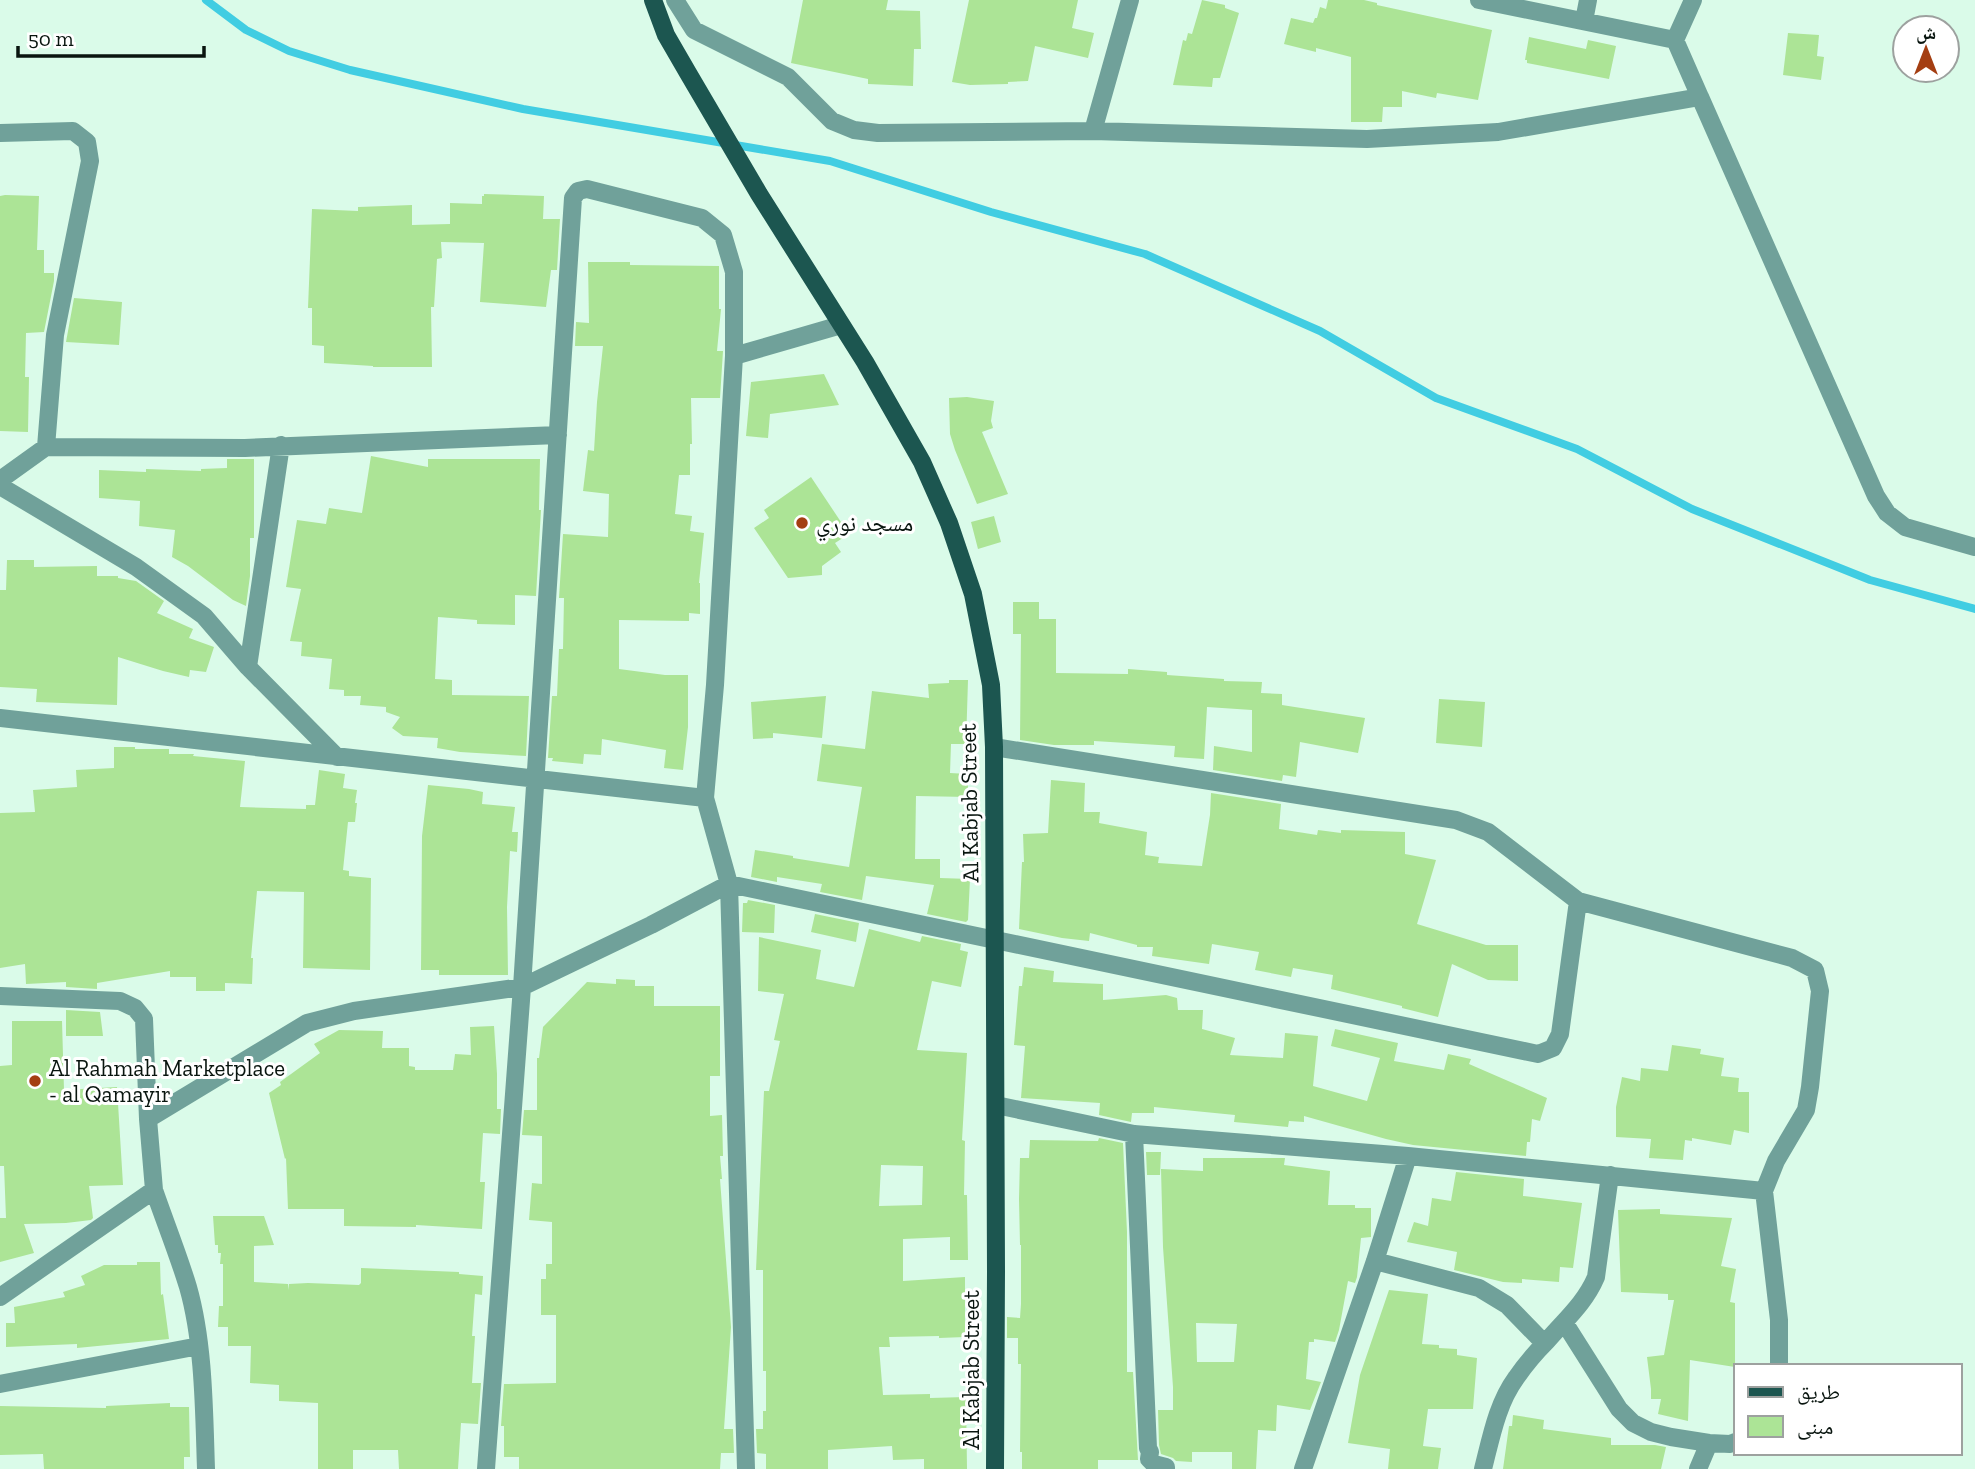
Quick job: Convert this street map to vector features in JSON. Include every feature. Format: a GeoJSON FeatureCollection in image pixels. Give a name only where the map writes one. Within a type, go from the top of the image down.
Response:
{"type":"FeatureCollection","features":[{"type":"Feature","properties":{"kind":"main road","name":"Al Kabjab Street"},"geometry":{"type":"LineString","coordinates":[[653,0],[666,35],[758,194],[865,362],[922,462],[949,523],[974,594],[991,685],[994,747],[995,1469]]}},
{"type":"Feature","properties":{"kind":"street"},"geometry":{"type":"LineString","coordinates":[[675,0],[694,30],[788,77],[832,121],[854,131],[1093,131],[1367,139],[1498,132],[1700,97]]}},
{"type":"Feature","properties":{"kind":"street"},"geometry":{"type":"LineString","coordinates":[[1093,131],[1130,0]]}},
{"type":"Feature","properties":{"kind":"street"},"geometry":{"type":"LineString","coordinates":[[1479,0],[1675,40]]}},
{"type":"Feature","properties":{"kind":"street"},"geometry":{"type":"LineString","coordinates":[[1584,21],[1588,0]]}},
{"type":"Feature","properties":{"kind":"street"},"geometry":{"type":"LineString","coordinates":[[1693,0],[1675,40],[1876,496],[1886,513],[1905,527],[1975,547]]}},
{"type":"Feature","properties":{"kind":"street"},"geometry":{"type":"LineString","coordinates":[[0,133],[74,131],[87,142],[90,161],[55,335],[46,447]]}},
{"type":"Feature","properties":{"kind":"street"},"geometry":{"type":"LineString","coordinates":[[486,1469],[523,986],[573,198],[578,191],[587,189],[702,218],[723,235],[734,272],[734,356],[715,685],[705,799],[729,884],[746,1469]]}},
{"type":"Feature","properties":{"kind":"street"},"geometry":{"type":"LineString","coordinates":[[734,356],[841,325]]}},
{"type":"Feature","properties":{"kind":"street"},"geometry":{"type":"LineString","coordinates":[[0,480],[46,447],[245,448],[558,435]]}},
{"type":"Feature","properties":{"kind":"street"},"geometry":{"type":"LineString","coordinates":[[248,667],[281,445]]}},
{"type":"Feature","properties":{"kind":"street"},"geometry":{"type":"LineString","coordinates":[[0,486],[136,567],[204,616],[248,667],[337,757]]}},
{"type":"Feature","properties":{"kind":"street"},"geometry":{"type":"LineString","coordinates":[[0,718],[705,799]]}},
{"type":"Feature","properties":{"kind":"street"},"geometry":{"type":"LineString","coordinates":[[994,747],[1456,820],[1488,832],[1578,901],[1792,958],[1815,970],[1820,991],[1806,1110],[1776,1161],[1764,1191],[1779,1320],[1779,1364]]}},
{"type":"Feature","properties":{"kind":"street"},"geometry":{"type":"LineString","coordinates":[[148,1119],[307,1023],[354,1011],[523,986],[651,925],[729,884],[1538,1055],[1553,1048],[1560,1034],[1578,901]]}},
{"type":"Feature","properties":{"kind":"street"},"geometry":{"type":"LineString","coordinates":[[0,996],[120,1001],[135,1008],[144,1019],[154,1190],[188,1289],[199,1346],[206,1469]]}},
{"type":"Feature","properties":{"kind":"street"},"geometry":{"type":"LineString","coordinates":[[996,1105],[1134,1134],[1408,1156],[1764,1191]]}},
{"type":"Feature","properties":{"kind":"street"},"geometry":{"type":"LineString","coordinates":[[1134,1134],[1149,1460],[1166,1469]]}},
{"type":"Feature","properties":{"kind":"street"},"geometry":{"type":"LineString","coordinates":[[1303,1469],[1375,1261],[1408,1156]]}},
{"type":"Feature","properties":{"kind":"street"},"geometry":{"type":"LineString","coordinates":[[1483,1469],[1495,1421],[1514,1380],[1544,1343],[1580,1306],[1590,1291],[1595,1277],[1610,1175]]}},
{"type":"Feature","properties":{"kind":"street"},"geometry":{"type":"LineString","coordinates":[[0,1297],[154,1190]]}},
{"type":"Feature","properties":{"kind":"street"},"geometry":{"type":"LineString","coordinates":[[1375,1261],[1479,1288],[1507,1305],[1544,1343]]}},
{"type":"Feature","properties":{"kind":"street"},"geometry":{"type":"LineString","coordinates":[[1564,1322],[1619,1409],[1633,1423],[1651,1432],[1709,1443],[1734,1442]]}},
{"type":"Feature","properties":{"kind":"street"},"geometry":{"type":"LineString","coordinates":[[0,1384],[199,1346]]}},
{"type":"Feature","properties":{"kind":"street"},"geometry":{"type":"LineString","coordinates":[[1698,1469],[1709,1443]]}},
{"type":"Feature","properties":{"kind":"building"},"geometry":{"type":"Polygon","coordinates":[[[803,0],[888,0],[886,10],[920,11],[921,49],[914,49],[913,86],[868,84],[868,79],[791,63],[803,0]]]}},
{"type":"Feature","properties":{"kind":"building"},"geometry":{"type":"Polygon","coordinates":[[[969,0],[1078,0],[1072,28],[1094,33],[1088,58],[1035,46],[1028,81],[970,85],[952,82],[969,0]]]}},
{"type":"Feature","properties":{"kind":"building"},"geometry":{"type":"Polygon","coordinates":[[[1202,0],[1225,5],[1225,8],[1239,13],[1220,78],[1213,78],[1212,87],[1173,85],[1183,40],[1186,41],[1188,33],[1192,34],[1202,0]]]}},
{"type":"Feature","properties":{"kind":"building"},"geometry":{"type":"Polygon","coordinates":[[[1328,0],[1364,0],[1492,30],[1478,100],[1437,93],[1436,98],[1402,91],[1402,107],[1383,107],[1382,122],[1351,122],[1351,57],[1316,48],[1316,52],[1284,44],[1291,18],[1313,23],[1320,7],[1326,9],[1328,0]]]}},
{"type":"Feature","properties":{"kind":"building"},"geometry":{"type":"Polygon","coordinates":[[[1788,33],[1819,35],[1817,56],[1824,57],[1821,80],[1783,75],[1788,33]]]}},
{"type":"Feature","properties":{"kind":"building"},"geometry":{"type":"Polygon","coordinates":[[[1529,37],[1586,49],[1588,40],[1616,46],[1609,79],[1527,63],[1525,60],[1529,37]]]}},
{"type":"Feature","properties":{"kind":"building"},"geometry":{"type":"Polygon","coordinates":[[[484,194],[544,196],[543,219],[560,219],[557,270],[551,270],[546,307],[480,302],[484,243],[441,242],[442,258],[437,259],[434,307],[431,307],[432,367],[373,367],[324,363],[324,346],[312,345],[312,308],[308,308],[312,209],[358,211],[358,207],[412,205],[412,225],[450,224],[450,203],[482,204],[484,194]]]}},
{"type":"Feature","properties":{"kind":"building"},"geometry":{"type":"Polygon","coordinates":[[[0,196],[39,196],[37,250],[44,250],[44,273],[54,273],[44,332],[26,333],[25,377],[29,377],[28,432],[0,431],[0,196]]]}},
{"type":"Feature","properties":{"kind":"building"},"geometry":{"type":"Polygon","coordinates":[[[588,262],[719,266],[721,309],[717,351],[723,351],[720,398],[691,398],[690,475],[679,475],[675,514],[692,516],[690,531],[704,533],[699,583],[700,614],[689,613],[689,621],[619,620],[619,669],[688,675],[688,727],[683,770],[664,768],[666,750],[602,739],[601,755],[584,754],[583,764],[552,761],[553,758],[548,758],[552,696],[557,696],[559,649],[563,649],[564,598],[559,598],[563,534],[608,537],[609,494],[583,491],[588,450],[594,451],[603,346],[575,346],[576,322],[589,323],[588,262]]]}},
{"type":"Feature","properties":{"kind":"building"},"geometry":{"type":"Polygon","coordinates":[[[74,298],[122,302],[119,345],[66,342],[74,298]]]}},
{"type":"Feature","properties":{"kind":"building"},"geometry":{"type":"Polygon","coordinates":[[[824,374],[839,405],[770,414],[768,438],[746,436],[751,382],[824,374]]]}},
{"type":"Feature","properties":{"kind":"building"},"geometry":{"type":"Polygon","coordinates":[[[967,397],[994,401],[991,421],[993,428],[982,432],[1008,494],[977,504],[950,434],[949,398],[967,397]]]}},
{"type":"Feature","properties":{"kind":"building"},"geometry":{"type":"Polygon","coordinates":[[[371,456],[428,467],[428,459],[540,459],[541,510],[536,596],[515,595],[515,625],[477,624],[477,620],[438,617],[435,679],[452,680],[452,695],[529,696],[526,756],[460,752],[437,748],[438,738],[403,736],[392,728],[400,717],[386,712],[386,707],[360,705],[361,696],[344,696],[344,690],[329,689],[332,659],[301,656],[302,642],[290,641],[301,589],[286,587],[297,520],[326,524],[329,508],[362,513],[371,456]]]}},
{"type":"Feature","properties":{"kind":"building"},"geometry":{"type":"Polygon","coordinates":[[[227,459],[254,459],[254,538],[250,538],[250,576],[246,606],[233,600],[172,557],[175,530],[139,526],[140,501],[99,498],[99,470],[201,471],[227,468],[227,459]]]}},
{"type":"Feature","properties":{"kind":"building","name":"مسجد نوري"},"geometry":{"type":"Polygon","coordinates":[[[811,477],[849,534],[835,543],[841,552],[822,566],[822,575],[788,578],[754,528],[769,518],[764,510],[811,477]]]}},
{"type":"Feature","properties":{"kind":"building"},"geometry":{"type":"Polygon","coordinates":[[[994,516],[1001,542],[978,549],[971,522],[994,516]]]}},
{"type":"Feature","properties":{"kind":"building"},"geometry":{"type":"Polygon","coordinates":[[[7,560],[34,560],[34,567],[97,566],[97,576],[118,576],[136,581],[164,601],[157,613],[193,629],[189,638],[214,647],[206,672],[190,670],[189,677],[118,657],[117,705],[36,702],[37,689],[0,687],[0,590],[6,590],[7,560]]]}},
{"type":"Feature","properties":{"kind":"building"},"geometry":{"type":"Polygon","coordinates":[[[1013,602],[1039,602],[1039,619],[1056,619],[1056,673],[1128,674],[1128,669],[1224,681],[1262,682],[1261,693],[1282,694],[1282,705],[1365,718],[1358,753],[1300,742],[1296,777],[1283,775],[1282,781],[1213,770],[1214,746],[1252,752],[1252,710],[1207,707],[1204,759],[1174,757],[1175,746],[1094,741],[1094,745],[1054,745],[1020,740],[1021,634],[1013,634],[1013,602]]]}},
{"type":"Feature","properties":{"kind":"building"},"geometry":{"type":"Polygon","coordinates":[[[949,680],[968,680],[966,744],[951,744],[950,773],[968,774],[968,797],[916,796],[915,859],[940,859],[940,878],[970,879],[966,922],[927,914],[934,885],[866,876],[862,900],[820,892],[822,884],[777,877],[777,882],[751,877],[755,850],[849,867],[862,787],[817,781],[822,744],[865,749],[872,691],[929,698],[928,684],[949,683],[949,680]]]}},
{"type":"Feature","properties":{"kind":"building"},"geometry":{"type":"Polygon","coordinates":[[[826,696],[822,738],[773,733],[773,738],[753,739],[751,702],[826,696]]]}},
{"type":"Feature","properties":{"kind":"building"},"geometry":{"type":"Polygon","coordinates":[[[1439,699],[1485,702],[1482,747],[1436,743],[1439,699]]]}},
{"type":"Feature","properties":{"kind":"building"},"geometry":{"type":"Polygon","coordinates":[[[114,747],[169,749],[169,754],[194,754],[193,756],[245,761],[240,807],[306,809],[306,805],[315,805],[319,770],[345,774],[343,788],[357,790],[357,803],[355,822],[348,822],[343,870],[349,871],[349,876],[371,878],[370,970],[303,968],[304,892],[257,891],[251,958],[252,984],[225,983],[225,991],[196,991],[196,977],[170,977],[170,971],[97,983],[97,989],[66,987],[66,982],[26,984],[25,964],[0,968],[0,813],[35,812],[33,790],[77,787],[76,770],[114,768],[114,747]]]}},
{"type":"Feature","properties":{"kind":"building"},"geometry":{"type":"Polygon","coordinates":[[[1051,780],[1085,783],[1084,812],[1100,812],[1099,823],[1147,832],[1145,855],[1159,857],[1158,863],[1202,866],[1211,793],[1281,804],[1279,829],[1317,835],[1318,830],[1341,833],[1341,830],[1405,832],[1405,854],[1436,860],[1417,924],[1486,945],[1518,945],[1518,981],[1488,980],[1452,964],[1438,1017],[1331,989],[1333,975],[1293,968],[1291,977],[1255,970],[1259,952],[1212,944],[1209,964],[1152,956],[1153,947],[1137,947],[1090,933],[1089,941],[1019,929],[1024,862],[1023,834],[1048,833],[1051,780]]]}},
{"type":"Feature","properties":{"kind":"building"},"geometry":{"type":"Polygon","coordinates":[[[428,785],[483,792],[482,804],[515,807],[512,832],[518,832],[517,852],[510,851],[508,975],[439,975],[439,970],[421,970],[422,836],[428,785]]]}},
{"type":"Feature","properties":{"kind":"building"},"geometry":{"type":"Polygon","coordinates":[[[748,900],[775,905],[774,933],[742,932],[743,903],[748,900]]]}},
{"type":"Feature","properties":{"kind":"building"},"geometry":{"type":"Polygon","coordinates":[[[815,914],[859,923],[856,942],[811,932],[815,914]]]}},
{"type":"Feature","properties":{"kind":"building"},"geometry":{"type":"Polygon","coordinates":[[[869,929],[920,942],[922,936],[961,944],[960,950],[968,952],[961,987],[932,981],[917,1050],[967,1053],[962,1140],[965,1141],[964,1195],[967,1195],[968,1260],[950,1260],[950,1237],[903,1239],[903,1281],[965,1277],[965,1337],[889,1337],[890,1347],[879,1347],[883,1395],[930,1394],[930,1398],[966,1397],[967,1469],[924,1469],[924,1459],[893,1460],[892,1446],[828,1450],[828,1469],[766,1469],[766,1454],[757,1453],[756,1429],[763,1429],[763,1411],[766,1411],[766,1371],[763,1371],[763,1270],[756,1270],[764,1091],[769,1091],[780,1041],[774,1040],[784,994],[758,991],[759,937],[821,950],[816,979],[854,987],[869,929]],[[881,1165],[879,1206],[922,1205],[923,1166],[881,1165]]]}},
{"type":"Feature","properties":{"kind":"building"},"geometry":{"type":"Polygon","coordinates":[[[1024,967],[1054,971],[1053,982],[1103,984],[1103,1000],[1166,995],[1177,998],[1178,1010],[1203,1010],[1202,1029],[1235,1038],[1230,1055],[1283,1058],[1285,1033],[1318,1036],[1313,1086],[1367,1101],[1380,1058],[1331,1046],[1335,1029],[1398,1043],[1394,1061],[1444,1070],[1448,1054],[1471,1059],[1469,1064],[1547,1098],[1540,1121],[1532,1119],[1526,1156],[1413,1145],[1304,1116],[1304,1122],[1289,1121],[1288,1127],[1234,1122],[1235,1115],[1154,1107],[1154,1113],[1132,1113],[1131,1122],[1099,1115],[1100,1103],[1021,1098],[1025,1046],[1014,1045],[1019,986],[1022,986],[1024,967]]]}},
{"type":"Feature","properties":{"kind":"building"},"geometry":{"type":"Polygon","coordinates":[[[616,979],[635,980],[635,986],[654,986],[654,1006],[720,1006],[720,1076],[710,1076],[710,1116],[722,1115],[723,1156],[720,1156],[720,1179],[731,1327],[724,1429],[733,1429],[734,1453],[721,1453],[720,1469],[519,1469],[519,1457],[504,1457],[504,1426],[501,1426],[504,1384],[556,1383],[556,1315],[541,1315],[541,1279],[546,1279],[546,1264],[552,1264],[552,1222],[529,1220],[532,1183],[542,1184],[542,1136],[522,1135],[524,1110],[537,1110],[537,1058],[543,1027],[587,982],[616,984],[616,979]]]}},
{"type":"Feature","properties":{"kind":"building"},"geometry":{"type":"Polygon","coordinates":[[[66,1010],[100,1012],[103,1036],[66,1036],[66,1010]]]}},
{"type":"Feature","properties":{"kind":"building"},"geometry":{"type":"Polygon","coordinates":[[[12,1021],[62,1021],[64,1090],[117,1087],[123,1185],[89,1186],[93,1218],[91,1220],[24,1224],[34,1253],[0,1262],[0,1218],[6,1218],[4,1166],[0,1166],[0,1066],[12,1065],[12,1021]]]}},
{"type":"Feature","properties":{"kind":"building"},"geometry":{"type":"Polygon","coordinates":[[[494,1026],[497,1109],[501,1109],[500,1134],[483,1133],[480,1182],[485,1182],[482,1229],[416,1225],[344,1226],[344,1209],[288,1209],[286,1158],[269,1093],[320,1053],[314,1044],[339,1030],[383,1031],[382,1048],[409,1048],[409,1066],[415,1067],[415,1070],[453,1070],[455,1054],[471,1055],[470,1027],[494,1026]]]}},
{"type":"Feature","properties":{"kind":"building"},"geometry":{"type":"Polygon","coordinates":[[[1672,1045],[1701,1049],[1700,1054],[1724,1058],[1721,1076],[1739,1078],[1738,1092],[1749,1092],[1749,1133],[1734,1130],[1731,1145],[1692,1138],[1692,1141],[1685,1140],[1683,1160],[1649,1158],[1651,1139],[1616,1137],[1616,1107],[1622,1077],[1640,1081],[1641,1068],[1668,1071],[1672,1045]]]}},
{"type":"Feature","properties":{"kind":"building"},"geometry":{"type":"Polygon","coordinates":[[[1099,1138],[1123,1143],[1127,1232],[1127,1372],[1133,1372],[1138,1460],[1098,1460],[1098,1469],[1022,1469],[1021,1364],[1018,1364],[1018,1338],[1007,1338],[1007,1317],[1020,1318],[1020,1158],[1029,1158],[1030,1140],[1098,1141],[1099,1138]]]}},
{"type":"Feature","properties":{"kind":"building"},"geometry":{"type":"Polygon","coordinates":[[[1146,1152],[1161,1152],[1160,1175],[1147,1175],[1146,1152]]]}},
{"type":"Feature","properties":{"kind":"building"},"geometry":{"type":"Polygon","coordinates":[[[1203,1158],[1285,1158],[1284,1165],[1330,1171],[1328,1205],[1371,1208],[1371,1237],[1361,1238],[1357,1277],[1355,1283],[1348,1281],[1335,1342],[1314,1339],[1314,1342],[1309,1342],[1306,1379],[1321,1382],[1310,1410],[1277,1405],[1276,1431],[1258,1430],[1256,1469],[1232,1469],[1232,1452],[1192,1452],[1192,1462],[1176,1461],[1161,1454],[1159,1445],[1158,1410],[1173,1410],[1161,1169],[1203,1171],[1203,1158]],[[1196,1323],[1197,1362],[1234,1362],[1237,1324],[1196,1323]]]}},
{"type":"Feature","properties":{"kind":"building"},"geometry":{"type":"Polygon","coordinates":[[[1456,1172],[1524,1179],[1523,1196],[1582,1203],[1573,1268],[1560,1267],[1559,1282],[1522,1279],[1522,1283],[1503,1282],[1454,1270],[1457,1252],[1407,1242],[1414,1222],[1428,1226],[1432,1198],[1451,1201],[1456,1172]]]}},
{"type":"Feature","properties":{"kind":"building"},"geometry":{"type":"Polygon","coordinates":[[[1660,1209],[1660,1214],[1732,1218],[1721,1266],[1736,1269],[1730,1302],[1735,1303],[1735,1364],[1734,1367],[1690,1360],[1688,1421],[1658,1414],[1661,1399],[1651,1399],[1647,1357],[1664,1355],[1674,1300],[1668,1300],[1668,1294],[1621,1292],[1618,1210],[1660,1209]]]}},
{"type":"Feature","properties":{"kind":"building"},"geometry":{"type":"Polygon","coordinates":[[[213,1216],[264,1216],[274,1245],[254,1246],[254,1282],[288,1284],[289,1290],[289,1284],[359,1285],[361,1268],[459,1272],[483,1276],[482,1295],[475,1294],[472,1336],[475,1336],[472,1383],[481,1383],[478,1424],[461,1423],[458,1469],[399,1469],[398,1450],[353,1450],[353,1469],[318,1469],[318,1403],[279,1401],[279,1385],[250,1383],[251,1346],[228,1346],[228,1327],[218,1327],[219,1306],[223,1306],[223,1264],[220,1264],[221,1253],[218,1253],[218,1245],[215,1245],[213,1216]]]}},
{"type":"Feature","properties":{"kind":"building"},"geometry":{"type":"Polygon","coordinates":[[[137,1262],[160,1262],[161,1295],[163,1294],[169,1339],[77,1348],[77,1344],[6,1347],[6,1323],[15,1323],[14,1307],[65,1297],[63,1292],[85,1285],[81,1276],[104,1265],[137,1265],[137,1262]]]}},
{"type":"Feature","properties":{"kind":"building"},"geometry":{"type":"Polygon","coordinates":[[[1389,1290],[1428,1294],[1422,1344],[1457,1349],[1457,1355],[1477,1358],[1473,1409],[1428,1409],[1423,1446],[1441,1448],[1438,1469],[1388,1469],[1390,1449],[1348,1443],[1360,1375],[1389,1290]]]}},
{"type":"Feature","properties":{"kind":"building"},"geometry":{"type":"Polygon","coordinates":[[[170,1403],[170,1407],[189,1407],[190,1457],[184,1457],[184,1469],[44,1469],[43,1454],[0,1455],[0,1406],[106,1408],[170,1403]]]}},
{"type":"Feature","properties":{"kind":"building"},"geometry":{"type":"Polygon","coordinates":[[[1513,1415],[1544,1420],[1543,1429],[1611,1438],[1611,1445],[1666,1447],[1661,1469],[1503,1469],[1513,1415]]]}},
{"type":"Feature","properties":{"kind":"waterway"},"geometry":{"type":"LineString","coordinates":[[206,0],[246,30],[289,51],[350,70],[523,109],[830,161],[991,212],[1145,254],[1320,331],[1436,398],[1577,449],[1692,509],[1870,580],[1975,609]]}},
{"type":"Feature","properties":{"kind":"place","name":"مسجد نوري"},"geometry":{"type":"Point","coordinates":[802,523]}},
{"type":"Feature","properties":{"kind":"place","name":"Al Rahmah Marketplace - al Qamayir"},"geometry":{"type":"Point","coordinates":[35,1081]}}]}
